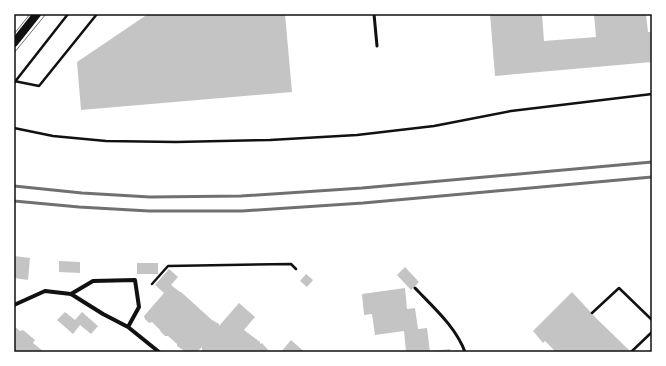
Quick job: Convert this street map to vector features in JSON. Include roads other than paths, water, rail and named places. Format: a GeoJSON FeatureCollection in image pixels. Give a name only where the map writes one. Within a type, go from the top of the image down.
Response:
{"type":"FeatureCollection","features":[{"type":"Feature","properties":{"kind":"main road"},"geometry":{"type":"LineString","coordinates":[[14,43],[37,14]]}},
{"type":"Feature","properties":{"kind":"street"},"geometry":{"type":"LineString","coordinates":[[71,294],[93,281],[135,280],[139,307],[128,326]]}},
{"type":"Feature","properties":{"kind":"street"},"geometry":{"type":"LineString","coordinates":[[14,305],[45,292],[71,294],[103,314],[128,326],[159,352]]}},
{"type":"Feature","properties":{"kind":"lane"},"geometry":{"type":"LineString","coordinates":[[374,14],[377,46]]}},
{"type":"Feature","properties":{"kind":"lane"},"geometry":{"type":"LineString","coordinates":[[415,288],[452,328],[465,352]]}},
{"type":"Feature","properties":{"kind":"tram line"},"geometry":{"type":"LineString","coordinates":[[14,34],[30,14]]}},
{"type":"Feature","properties":{"kind":"tram line"},"geometry":{"type":"LineString","coordinates":[[14,53],[46,14]]}},
{"type":"Feature","properties":{"kind":"railway"},"geometry":{"type":"LineString","coordinates":[[14,186],[82,193],[150,197],[241,196],[362,188],[652,162]]}},
{"type":"Feature","properties":{"kind":"railway"},"geometry":{"type":"LineString","coordinates":[[14,201],[149,211],[242,211],[363,203],[652,177]]}}]}
